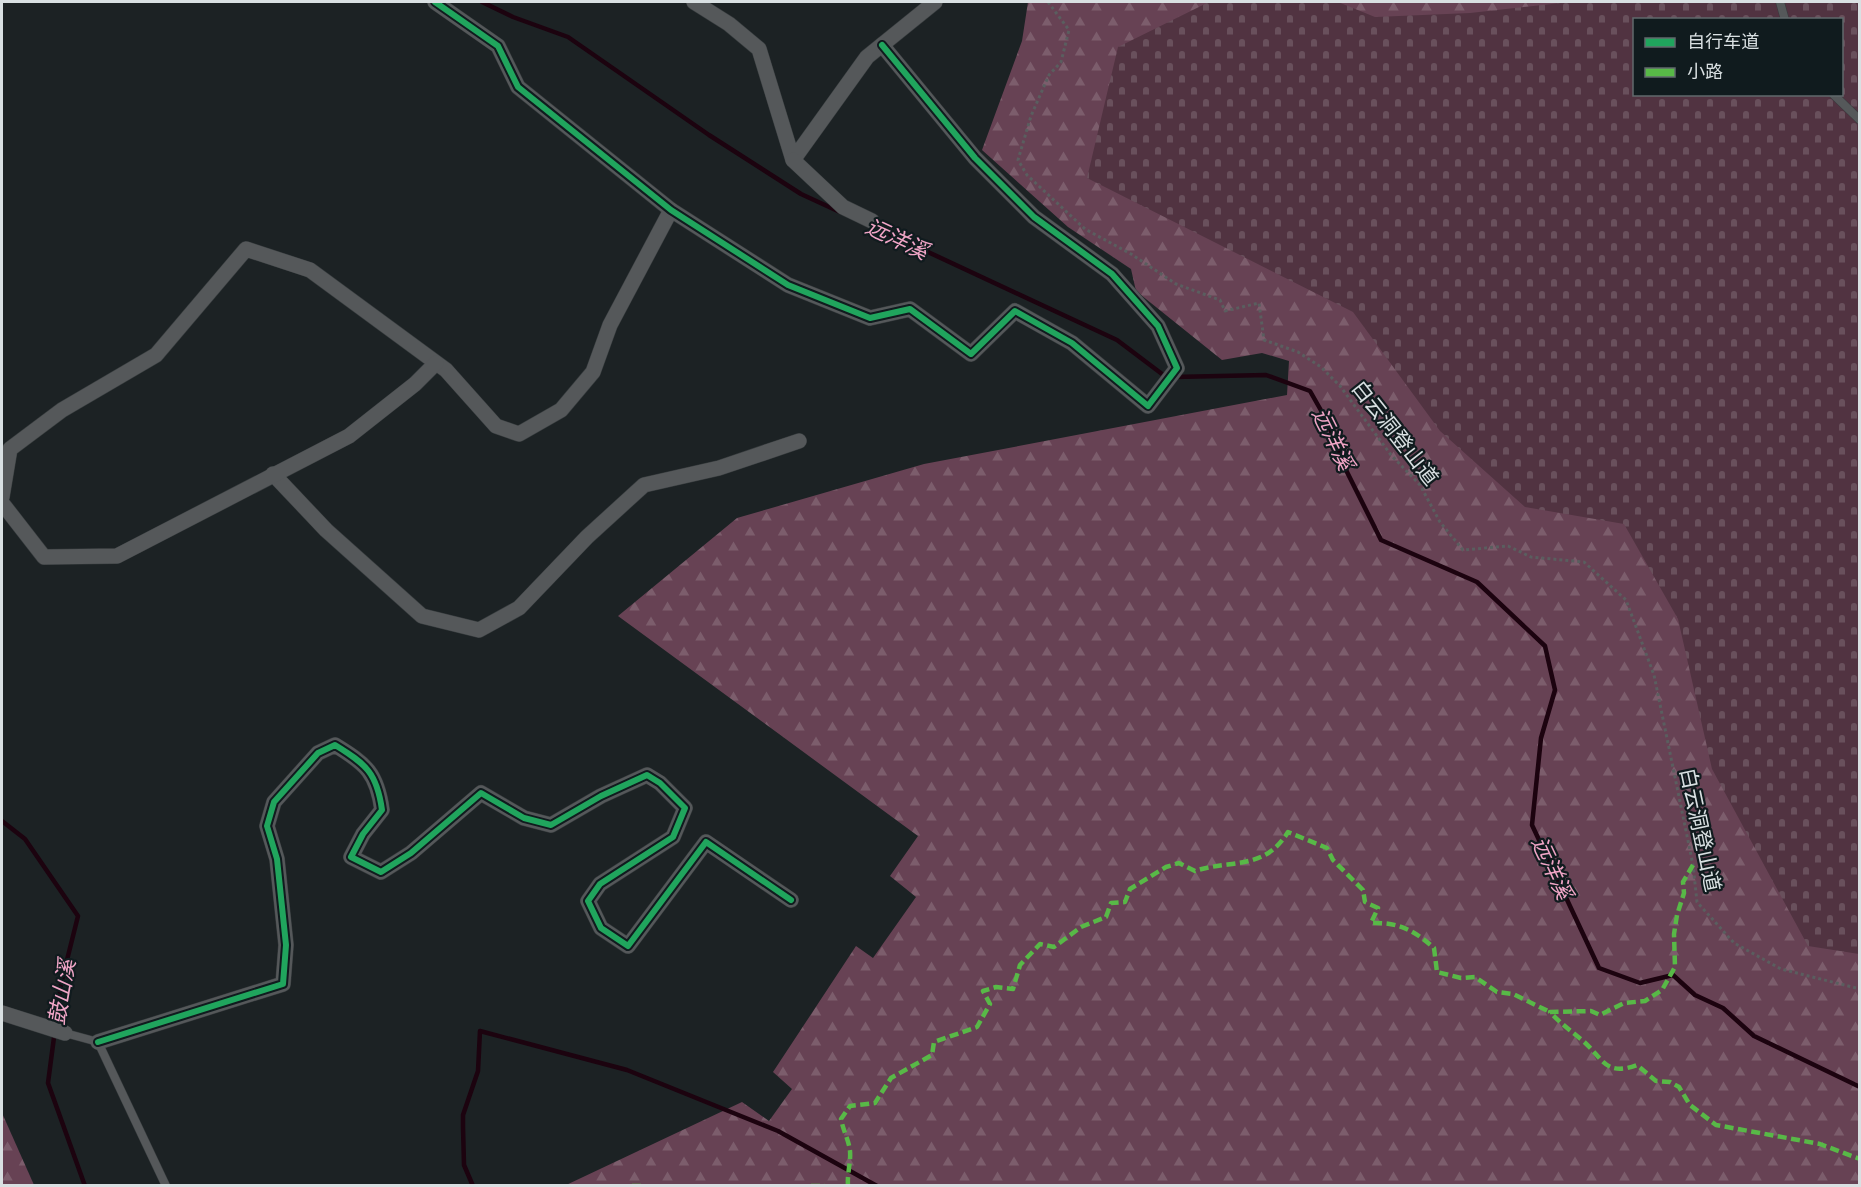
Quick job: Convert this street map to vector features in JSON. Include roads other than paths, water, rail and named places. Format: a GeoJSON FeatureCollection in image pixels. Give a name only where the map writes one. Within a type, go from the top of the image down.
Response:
{"type":"FeatureCollection","features":[{"type":"Feature","properties":{"kind":"street"},"geometry":{"type":"LineString","coordinates":[[435,2],[498,46],[518,87],[671,210],[788,285],[870,318],[910,309],[971,354],[1015,311],[1072,343],[1148,406],[1177,368],[1158,326],[1112,274],[1034,217],[984,167],[882,45]]}},
{"type":"Feature","properties":{"kind":"street"},"geometry":{"type":"LineString","coordinates":[[694,2],[729,24],[759,49],[793,160],[843,207],[872,221]]}},
{"type":"Feature","properties":{"kind":"street"},"geometry":{"type":"LineString","coordinates":[[793,160],[867,57],[926,4]]}},
{"type":"Feature","properties":{"kind":"street"},"geometry":{"type":"LineString","coordinates":[[2,497],[10,449],[62,410],[156,355],[246,249],[310,270],[446,370],[496,426],[519,434],[561,410],[593,372],[610,325],[671,210]]}},
{"type":"Feature","properties":{"kind":"street"},"geometry":{"type":"LineString","coordinates":[[2,503],[44,557],[117,556],[349,436],[415,384],[436,363]]}},
{"type":"Feature","properties":{"kind":"street"},"geometry":{"type":"LineString","coordinates":[[273,474],[326,530],[422,616],[480,630],[519,608],[587,537],[644,485],[718,468],[799,441]]}},
{"type":"Feature","properties":{"kind":"street"},"geometry":{"type":"LineString","coordinates":[[98,1042],[283,984],[286,945],[277,859],[267,826],[274,802],[318,753],[335,745],[363,762],[379,786],[382,810],[363,834],[351,857],[381,872],[411,853],[481,793],[524,818],[551,825],[601,796],[647,775],[660,783],[685,808],[673,837],[600,884],[594,892],[588,901],[601,928],[628,946],[706,842],[791,900]]}},
{"type":"Feature","properties":{"kind":"street"},"geometry":{"type":"LineString","coordinates":[[2,1013],[26,1023],[64,1033]]}},
{"type":"Feature","properties":{"kind":"lane"},"geometry":{"type":"LineString","coordinates":[[1780,2],[1784,18]]}},
{"type":"Feature","properties":{"kind":"lane"},"geometry":{"type":"LineString","coordinates":[[1835,96],[1860,120]]}},
{"type":"Feature","properties":{"kind":"lane"},"geometry":{"type":"LineString","coordinates":[[64,1033],[98,1042],[165,1185]]}},
{"type":"Feature","properties":{"kind":"waterway","name":"远洋溪"},"geometry":{"type":"LineString","coordinates":[[482,2],[513,17],[568,37],[709,135],[801,194],[840,212]]}},
{"type":"Feature","properties":{"kind":"waterway","name":"远洋溪"},"geometry":{"type":"LineString","coordinates":[[870,225],[1117,340],[1166,377]]}},
{"type":"Feature","properties":{"kind":"waterway","name":"远洋溪"},"geometry":{"type":"LineString","coordinates":[[1174,377],[1266,375],[1310,391],[1327,421],[1347,472],[1381,540],[1477,582],[1545,646],[1555,690],[1541,738],[1532,825],[1599,968],[1640,983],[1673,975],[1695,995],[1723,1008],[1754,1036],[1860,1087]]}},
{"type":"Feature","properties":{"kind":"waterway","name":"鼓山溪"},"geometry":{"type":"LineString","coordinates":[[2,821],[25,839],[78,916],[61,984],[48,1083],[85,1186]]}},
{"type":"Feature","properties":{"kind":"waterway"},"geometry":{"type":"LineString","coordinates":[[473,1186],[464,1165],[463,1115],[478,1071],[480,1031],[627,1070],[778,1131],[877,1186]]}}]}
